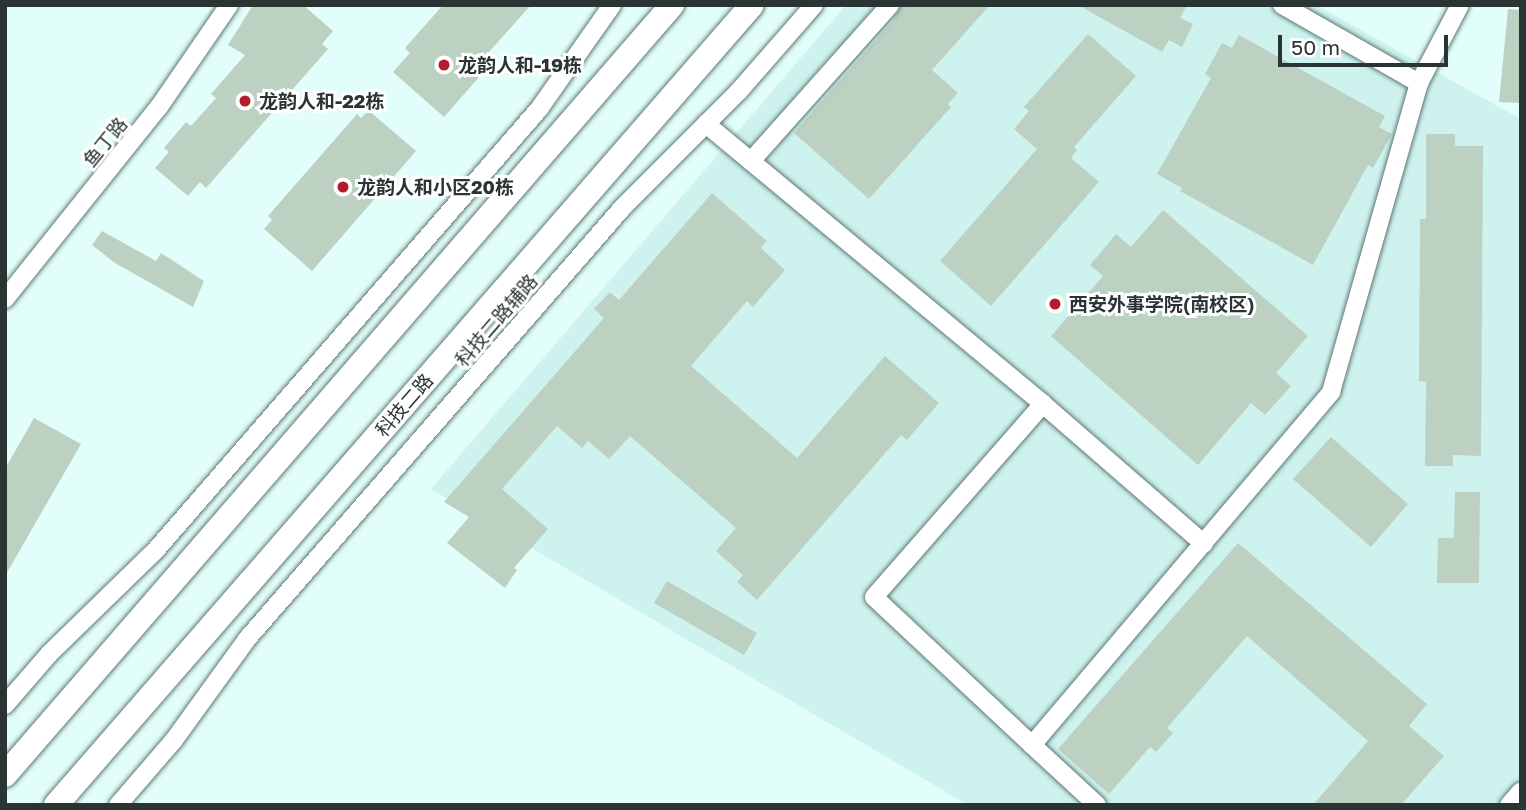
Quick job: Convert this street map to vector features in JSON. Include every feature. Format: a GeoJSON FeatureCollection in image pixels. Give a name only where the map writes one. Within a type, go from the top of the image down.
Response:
{"type":"FeatureCollection","features":[{"type":"Feature","properties":{"kind":"main road"},"geometry":{"type":"LineString","coordinates":[[5,775],[672,5]]}},
{"type":"Feature","properties":{"kind":"main road","name":"科技二路"},"geometry":{"type":"LineString","coordinates":[[57,805],[752,5]]}},
{"type":"Feature","properties":{"kind":"street","name":"鱼丁路"},"geometry":{"type":"LineString","coordinates":[[5,299],[159,107],[229,5]]}},
{"type":"Feature","properties":{"kind":"street"},"geometry":{"type":"LineString","coordinates":[[5,705],[50,654],[155,551],[539,109],[612,5]]}},
{"type":"Feature","properties":{"kind":"street","name":"科技二路辅路"},"geometry":{"type":"LineString","coordinates":[[118,805],[174,740],[247,639],[622,207],[706,124],[814,5]]}},
{"type":"Feature","properties":{"kind":"street"},"geometry":{"type":"LineString","coordinates":[[751,161],[890,5]]}},
{"type":"Feature","properties":{"kind":"street"},"geometry":{"type":"LineString","coordinates":[[1282,5],[1419,83]]}},
{"type":"Feature","properties":{"kind":"street"},"geometry":{"type":"LineString","coordinates":[[1032,745],[1331,391],[1419,83],[1460,5]]}},
{"type":"Feature","properties":{"kind":"street"},"geometry":{"type":"LineString","coordinates":[[706,124],[1043,404],[1204,544]]}},
{"type":"Feature","properties":{"kind":"street"},"geometry":{"type":"LineString","coordinates":[[1043,404],[874,597],[1097,805]]}},
{"type":"Feature","properties":{"kind":"street"},"geometry":{"type":"LineString","coordinates":[[1509,805],[1521,791]]}},
{"type":"Feature","properties":{"kind":"shaded area","name":"西安外事学院(南校区)"},"geometry":{"type":"Polygon","coordinates":[[[846,5],[1316,5],[1521,119],[1521,805],[968,805],[431,489],[846,5]]]}},
{"type":"Feature","properties":{"kind":"building","name":"龙韵人和-22栋"},"geometry":{"type":"Polygon","coordinates":[[[253,5],[303,5],[333,31],[322,44],[328,49],[206,188],[200,182],[188,196],[155,168],[169,152],[164,148],[186,122],[191,126],[216,98],[211,94],[245,55],[228,45],[253,5]]]}},
{"type":"Feature","properties":{"kind":"building","name":"龙韵人和-19栋"},"geometry":{"type":"Polygon","coordinates":[[[443,5],[531,5],[488,53],[495,59],[444,117],[393,72],[410,53],[405,48],[443,5]]]}},
{"type":"Feature","properties":{"kind":"building"},"geometry":{"type":"Polygon","coordinates":[[[901,5],[990,5],[932,70],[958,93],[948,104],[951,107],[869,199],[794,133],[893,21],[901,5]]]}},
{"type":"Feature","properties":{"kind":"building"},"geometry":{"type":"Polygon","coordinates":[[[1078,5],[1187,5],[1180,18],[1193,24],[1182,47],[1169,40],[1162,52],[1078,5]]]}},
{"type":"Feature","properties":{"kind":"building"},"geometry":{"type":"Polygon","coordinates":[[[1508,9],[1521,10],[1521,103],[1499,102],[1508,9]]]}},
{"type":"Feature","properties":{"kind":"building"},"geometry":{"type":"Polygon","coordinates":[[[1088,34],[1136,76],[1074,147],[1077,150],[1071,158],[1099,182],[991,306],[940,261],[1037,149],[1014,129],[1029,111],[1024,107],[1088,34]]]}},
{"type":"Feature","properties":{"kind":"building"},"geometry":{"type":"Polygon","coordinates":[[[1239,35],[1385,116],[1379,127],[1392,134],[1373,168],[1368,165],[1313,265],[1180,191],[1182,188],[1157,174],[1211,78],[1205,74],[1222,43],[1232,48],[1239,35]]]}},
{"type":"Feature","properties":{"kind":"building","name":"龙韵人和小区20栋"},"geometry":{"type":"Polygon","coordinates":[[[368,110],[416,151],[312,271],[264,229],[272,220],[268,216],[357,114],[361,118],[368,110]]]}},
{"type":"Feature","properties":{"kind":"building"},"geometry":{"type":"Polygon","coordinates":[[[1426,134],[1455,134],[1455,146],[1483,146],[1481,456],[1453,455],[1453,466],[1425,466],[1426,382],[1419,381],[1420,219],[1426,219],[1426,134]]]}},
{"type":"Feature","properties":{"kind":"building"},"geometry":{"type":"Polygon","coordinates":[[[712,193],[767,241],[761,248],[785,270],[753,307],[747,301],[691,366],[797,458],[885,356],[939,403],[907,440],[901,435],[757,600],[737,582],[743,575],[716,551],[736,528],[630,436],[609,459],[588,441],[582,448],[557,426],[502,489],[548,529],[514,568],[517,570],[505,588],[447,543],[469,517],[444,502],[604,318],[594,309],[610,292],[619,300],[712,193]]]}},
{"type":"Feature","properties":{"kind":"building"},"geometry":{"type":"Polygon","coordinates":[[[1163,210],[1308,336],[1276,373],[1291,386],[1265,415],[1251,403],[1198,465],[1051,336],[1103,276],[1090,265],[1116,234],[1131,247],[1163,210]]]}},
{"type":"Feature","properties":{"kind":"building"},"geometry":{"type":"Polygon","coordinates":[[[102,231],[156,261],[161,253],[204,281],[193,307],[115,263],[92,245],[102,231]]]}},
{"type":"Feature","properties":{"kind":"building"},"geometry":{"type":"Polygon","coordinates":[[[34,418],[81,444],[5,576],[5,469],[34,418]]]}},
{"type":"Feature","properties":{"kind":"building"},"geometry":{"type":"Polygon","coordinates":[[[1331,437],[1408,504],[1371,547],[1293,479],[1331,437]]]}},
{"type":"Feature","properties":{"kind":"building"},"geometry":{"type":"Polygon","coordinates":[[[1455,492],[1480,492],[1479,583],[1437,583],[1438,538],[1454,538],[1455,492]]]}},
{"type":"Feature","properties":{"kind":"building"},"geometry":{"type":"Polygon","coordinates":[[[1238,543],[1427,704],[1409,726],[1444,756],[1401,805],[1313,805],[1368,741],[1247,636],[1167,728],[1173,733],[1156,752],[1150,747],[1109,794],[1058,749],[1238,543]]]}},
{"type":"Feature","properties":{"kind":"building"},"geometry":{"type":"Polygon","coordinates":[[[667,581],[757,633],[744,655],[654,603],[667,581]]]}},
{"type":"Feature","properties":{"kind":"place","name":"龙韵人和-19栋"},"geometry":{"type":"Point","coordinates":[444,65]}},
{"type":"Feature","properties":{"kind":"place","name":"龙韵人和-22栋"},"geometry":{"type":"Point","coordinates":[245,101]}},
{"type":"Feature","properties":{"kind":"place","name":"龙韵人和小区20栋"},"geometry":{"type":"Point","coordinates":[343,187]}},
{"type":"Feature","properties":{"kind":"place","name":"西安外事学院(南校区)"},"geometry":{"type":"Point","coordinates":[1055,304]}}]}
